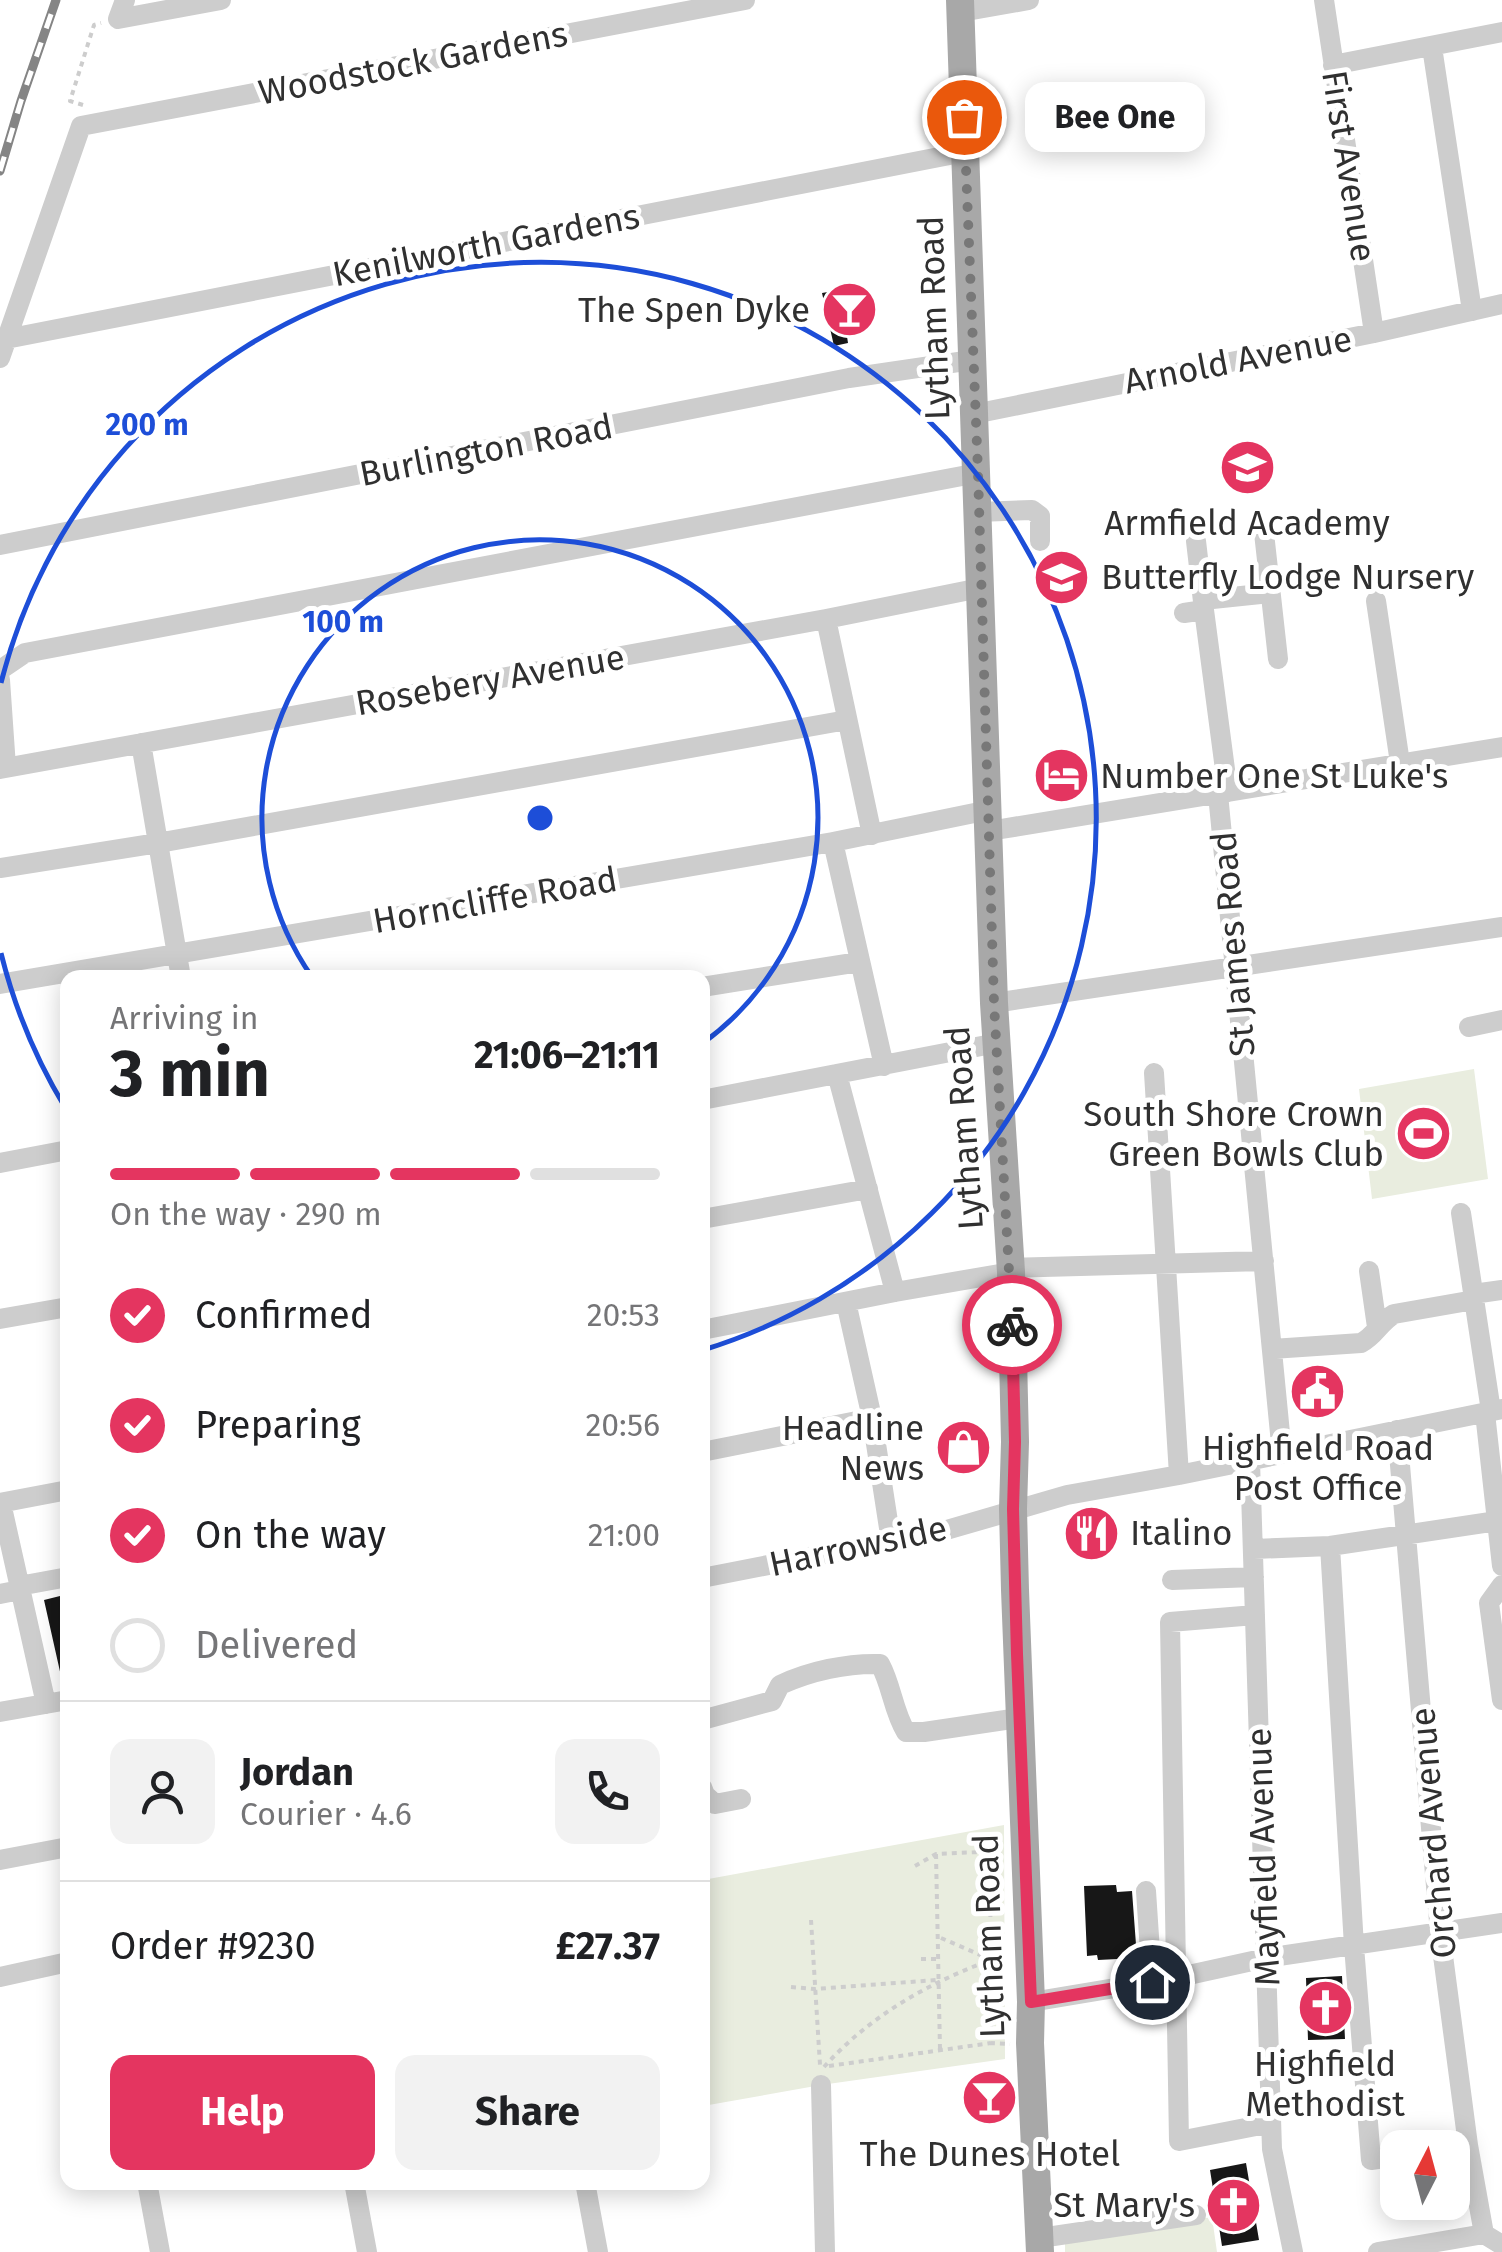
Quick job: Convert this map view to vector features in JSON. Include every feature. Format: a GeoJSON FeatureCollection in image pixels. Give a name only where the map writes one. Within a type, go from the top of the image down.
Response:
{"type":"FeatureCollection","features":[{"type":"Feature","properties":{"kind":"main road","name":"Lytham Road"},"geometry":{"type":"LineString","coordinates":[[961,6],[994,1003],[1011,1270],[1019,1718],[1040,2245]]}},
{"type":"Feature","properties":{"kind":"street"},"geometry":{"type":"LineString","coordinates":[[121,10],[220,0]]}},
{"type":"Feature","properties":{"kind":"street","name":"Woodstock Gardens"},"geometry":{"type":"LineString","coordinates":[[81,126],[745,0]]}},
{"type":"Feature","properties":{"kind":"street"},"geometry":{"type":"LineString","coordinates":[[961,6],[1029,0]]}},
{"type":"Feature","properties":{"kind":"street","name":"First Avenue"},"geometry":{"type":"LineString","coordinates":[[1324,0],[1374,333]]}},
{"type":"Feature","properties":{"kind":"street"},"geometry":{"type":"LineString","coordinates":[[1333,65],[1502,32]]}},
{"type":"Feature","properties":{"kind":"street"},"geometry":{"type":"LineString","coordinates":[[1432,47],[1472,312]]}},
{"type":"Feature","properties":{"kind":"street"},"geometry":{"type":"LineString","coordinates":[[3,348],[81,126]]}},
{"type":"Feature","properties":{"kind":"street","name":"Kenilworth Gardens"},"geometry":{"type":"LineString","coordinates":[[3,348],[965,152]]}},
{"type":"Feature","properties":{"kind":"street","name":"Arnold Avenue"},"geometry":{"type":"LineString","coordinates":[[974,414],[1502,304]]}},
{"type":"Feature","properties":{"kind":"street","name":"Burlington Road"},"geometry":{"type":"LineString","coordinates":[[0,546],[849,378],[972,360]]}},
{"type":"Feature","properties":{"kind":"street"},"geometry":{"type":"LineString","coordinates":[[0,670],[25,653],[978,472]]}},
{"type":"Feature","properties":{"kind":"street"},"geometry":{"type":"LineString","coordinates":[[978,512],[1032,510],[1040,516],[1040,541]]}},
{"type":"Feature","properties":{"kind":"street"},"geometry":{"type":"LineString","coordinates":[[1264,533],[1278,659]]}},
{"type":"Feature","properties":{"kind":"street","name":"St James Road"},"geometry":{"type":"LineString","coordinates":[[1196,541],[1197,608],[1223,793],[1234,968],[1282,1454]]}},
{"type":"Feature","properties":{"kind":"street","name":"Rosebery Avenue"},"geometry":{"type":"LineString","coordinates":[[3,768],[980,588]]}},
{"type":"Feature","properties":{"kind":"street"},"geometry":{"type":"LineString","coordinates":[[1197,608],[1270,592]]}},
{"type":"Feature","properties":{"kind":"street"},"geometry":{"type":"LineString","coordinates":[[1376,602],[1400,764]]}},
{"type":"Feature","properties":{"kind":"street"},"geometry":{"type":"LineString","coordinates":[[826,618],[872,834]]}},
{"type":"Feature","properties":{"kind":"street"},"geometry":{"type":"LineString","coordinates":[[0,680],[3,768]]}},
{"type":"Feature","properties":{"kind":"street"},"geometry":{"type":"LineString","coordinates":[[0,868],[158,844],[847,720]]}},
{"type":"Feature","properties":{"kind":"street"},"geometry":{"type":"LineString","coordinates":[[141,744],[180,970]]}},
{"type":"Feature","properties":{"kind":"street","name":"Horncliffe Road"},"geometry":{"type":"LineString","coordinates":[[85,970],[872,834],[1223,793],[1502,747]]}},
{"type":"Feature","properties":{"kind":"street"},"geometry":{"type":"LineString","coordinates":[[834,842],[884,1066]]}},
{"type":"Feature","properties":{"kind":"street"},"geometry":{"type":"LineString","coordinates":[[994,1003],[1502,928]]}},
{"type":"Feature","properties":{"kind":"street"},"geometry":{"type":"LineString","coordinates":[[710,986],[859,962]]}},
{"type":"Feature","properties":{"kind":"street","name":"Horncliffe Road"},"geometry":{"type":"LineString","coordinates":[[0,984],[60,974]]}},
{"type":"Feature","properties":{"kind":"street"},"geometry":{"type":"LineString","coordinates":[[1469,1027],[1502,1020]]}},
{"type":"Feature","properties":{"kind":"street"},"geometry":{"type":"LineString","coordinates":[[710,1098],[996,1043]]}},
{"type":"Feature","properties":{"kind":"street"},"geometry":{"type":"LineString","coordinates":[[1154,1073],[1179,1475]]}},
{"type":"Feature","properties":{"kind":"street"},"geometry":{"type":"LineString","coordinates":[[837,1074],[895,1292]]}},
{"type":"Feature","properties":{"kind":"street"},"geometry":{"type":"LineString","coordinates":[[0,1163],[60,1152]]}},
{"type":"Feature","properties":{"kind":"street"},"geometry":{"type":"LineString","coordinates":[[710,1218],[868,1189]]}},
{"type":"Feature","properties":{"kind":"street"},"geometry":{"type":"LineString","coordinates":[[1461,1213],[1493,1411],[1502,1566]]}},
{"type":"Feature","properties":{"kind":"street"},"geometry":{"type":"LineString","coordinates":[[710,1328],[1011,1270],[1264,1261]]}},
{"type":"Feature","properties":{"kind":"street"},"geometry":{"type":"LineString","coordinates":[[1369,1271],[1377,1327]]}},
{"type":"Feature","properties":{"kind":"street"},"geometry":{"type":"LineString","coordinates":[[1272,1349],[1361,1343],[1372,1338],[1377,1327],[1394,1314],[1502,1290]]}},
{"type":"Feature","properties":{"kind":"street"},"geometry":{"type":"LineString","coordinates":[[846,1302],[872,1418],[890,1541]]}},
{"type":"Feature","properties":{"kind":"street"},"geometry":{"type":"LineString","coordinates":[[0,1319],[60,1308]]}},
{"type":"Feature","properties":{"kind":"street","name":"Harrowside"},"geometry":{"type":"LineString","coordinates":[[710,1576],[944,1530],[1067,1495],[1493,1411]]}},
{"type":"Feature","properties":{"kind":"street"},"geometry":{"type":"LineString","coordinates":[[710,1450],[872,1418]]}},
{"type":"Feature","properties":{"kind":"street","name":"Orchard Avenue"},"geometry":{"type":"LineString","coordinates":[[1398,1430],[1458,2130]]}},
{"type":"Feature","properties":{"kind":"street","name":"Mayfield Avenue"},"geometry":{"type":"LineString","coordinates":[[1250,1460],[1272,2149],[1293,2252]]}},
{"type":"Feature","properties":{"kind":"street"},"geometry":{"type":"LineString","coordinates":[[0,1712],[57,1702],[13,1590],[0,1503],[60,1492]]}},
{"type":"Feature","properties":{"kind":"street"},"geometry":{"type":"LineString","coordinates":[[1254,1550],[1330,1546],[1406,1533],[1498,1509]]}},
{"type":"Feature","properties":{"kind":"street"},"geometry":{"type":"LineString","coordinates":[[1330,1546],[1354,1946],[1372,2160],[1380,2159]]}},
{"type":"Feature","properties":{"kind":"street"},"geometry":{"type":"LineString","coordinates":[[1172,1580],[1254,1577]]}},
{"type":"Feature","properties":{"kind":"street"},"geometry":{"type":"LineString","coordinates":[[13,1590],[60,1579]]}},
{"type":"Feature","properties":{"kind":"street"},"geometry":{"type":"LineString","coordinates":[[1502,1584],[1490,1603],[1502,1700]]}},
{"type":"Feature","properties":{"kind":"street"},"geometry":{"type":"LineString","coordinates":[[1255,1615],[1170,1622],[1179,2140],[1271,2124]]}},
{"type":"Feature","properties":{"kind":"street"},"geometry":{"type":"LineString","coordinates":[[710,1718],[772,1701],[780,1685],[813,1672],[880,1664],[898,1720],[906,1732],[1019,1718]]}},
{"type":"Feature","properties":{"kind":"street"},"geometry":{"type":"LineString","coordinates":[[710,1799],[716,1804],[741,1799]]}},
{"type":"Feature","properties":{"kind":"street"},"geometry":{"type":"LineString","coordinates":[[0,1860],[60,1849]]}},
{"type":"Feature","properties":{"kind":"street"},"geometry":{"type":"LineString","coordinates":[[1146,1891],[1152,1982]]}},
{"type":"Feature","properties":{"kind":"street"},"geometry":{"type":"LineString","coordinates":[[1031,2002],[1266,1958],[1502,1923]]}},
{"type":"Feature","properties":{"kind":"street"},"geometry":{"type":"LineString","coordinates":[[0,1977],[60,1964]]}},
{"type":"Feature","properties":{"kind":"street"},"geometry":{"type":"LineString","coordinates":[[821,2086],[824,2252]]}},
{"type":"Feature","properties":{"kind":"street","name":"Orchard Avenue"},"geometry":{"type":"LineString","coordinates":[[1470,2175],[1493,2240]]}},
{"type":"Feature","properties":{"kind":"street"},"geometry":{"type":"LineString","coordinates":[[149,2190],[160,2252]]}},
{"type":"Feature","properties":{"kind":"street"},"geometry":{"type":"LineString","coordinates":[[355,2190],[367,2252]]}},
{"type":"Feature","properties":{"kind":"street"},"geometry":{"type":"LineString","coordinates":[[586,2190],[598,2252]]}},
{"type":"Feature","properties":{"kind":"street"},"geometry":{"type":"LineString","coordinates":[[1040,2245],[1196,2215]]}},
{"type":"Feature","properties":{"kind":"street"},"geometry":{"type":"LineString","coordinates":[[1378,2252],[1493,2240]]}},
{"type":"Feature","properties":{"kind":"path"},"geometry":{"type":"LineString","coordinates":[[81,126],[86,107],[70,101],[94,24],[121,10]]}},
{"type":"Feature","properties":{"kind":"path"},"geometry":{"type":"LineString","coordinates":[[915,1866],[936,1854],[1025,1850]]}},
{"type":"Feature","properties":{"kind":"path"},"geometry":{"type":"LineString","coordinates":[[988,1852],[991,2043]]}},
{"type":"Feature","properties":{"kind":"path"},"geometry":{"type":"LineString","coordinates":[[936,1854],[940,2050]]}},
{"type":"Feature","properties":{"kind":"path"},"geometry":{"type":"LineString","coordinates":[[811,1920],[821,2086]]}},
{"type":"Feature","properties":{"kind":"path"},"geometry":{"type":"LineString","coordinates":[[939,1937],[992,1960]]}},
{"type":"Feature","properties":{"kind":"path"},"geometry":{"type":"LineString","coordinates":[[1028,1955],[1004,1955],[940,1979],[866,2026],[824,2067],[991,2043],[1030,2043]]}},
{"type":"Feature","properties":{"kind":"path"},"geometry":{"type":"LineString","coordinates":[[921,1959],[940,1959]]}},
{"type":"Feature","properties":{"kind":"path"},"geometry":{"type":"LineString","coordinates":[[791,1986],[815,1989],[940,1979]]}},
{"type":"Feature","properties":{"kind":"shaded area","name":"South Shore Crown Green Bowls Club"},"geometry":{"type":"Polygon","coordinates":[[[1474,1069],[1488,1179],[1372,1199],[1359,1089],[1474,1069]]]}},
{"type":"Feature","properties":{"kind":"shaded area"},"geometry":{"type":"Polygon","coordinates":[[[1004,1825],[1005,2059],[710,2105],[710,1879],[1004,1825]]]}},
{"type":"Feature","properties":{"kind":"shaded area"},"geometry":{"type":"Polygon","coordinates":[[[1212,2217],[1217,2252],[1065,2252],[1065,2240],[1212,2217]]]}},
{"type":"Feature","properties":{"kind":"building"},"geometry":{"type":"Polygon","coordinates":[[[862,286],[865,327],[846,330],[848,343],[834,346],[822,293],[862,286]]]}},
{"type":"Feature","properties":{"kind":"building"},"geometry":{"type":"Polygon","coordinates":[[[60,1596],[60,1672],[44,1600],[60,1596]]]}},
{"type":"Feature","properties":{"kind":"building"},"geometry":{"type":"Polygon","coordinates":[[[1116,1885],[1117,1892],[1132,1891],[1137,1958],[1098,1960],[1097,1955],[1087,1956],[1084,1886],[1116,1885]]]}},
{"type":"Feature","properties":{"kind":"building","name":"Highfield Methodist"},"geometry":{"type":"Polygon","coordinates":[[[1342,1976],[1345,2039],[1308,2040],[1306,1978],[1342,1976]]]}},
{"type":"Feature","properties":{"kind":"building","name":"St Mary's"},"geometry":{"type":"Polygon","coordinates":[[[1246,2163],[1259,2240],[1222,2246],[1210,2170],[1246,2163]]]}},
{"type":"Feature","properties":{"kind":"railway"},"geometry":{"type":"LineString","coordinates":[[0,171],[56,0]]}},
{"type":"Feature","properties":{"kind":"way so far"},"geometry":{"type":"LineString","coordinates":[[964,117],[994,1003],[1012,1325]]}},
{"type":"Feature","properties":{"kind":"place","name":"Bee One"},"geometry":{"type":"Point","coordinates":[964,117]}},
{"type":"Feature","properties":{"kind":"place","name":"The Spen Dyke"},"geometry":{"type":"Point","coordinates":[849,310]}},
{"type":"Feature","properties":{"kind":"place","name":"Armfield Academy"},"geometry":{"type":"Point","coordinates":[1247,467]}},
{"type":"Feature","properties":{"kind":"place","name":"Butterfly Lodge Nursery"},"geometry":{"type":"Point","coordinates":[1062,577]}},
{"type":"Feature","properties":{"kind":"place","name":"Number One St Luke's"},"geometry":{"type":"Point","coordinates":[1061,776]}},
{"type":"Feature","properties":{"kind":"place","name":"South Shore Crown Green Bowls Club"},"geometry":{"type":"Point","coordinates":[1423,1134]}},
{"type":"Feature","properties":{"kind":"place","name":"Highfield Road Post Office"},"geometry":{"type":"Point","coordinates":[1318,1392]}},
{"type":"Feature","properties":{"kind":"place","name":"Headline News"},"geometry":{"type":"Point","coordinates":[963,1448]}},
{"type":"Feature","properties":{"kind":"place","name":"Italino"},"geometry":{"type":"Point","coordinates":[1091,1533]}},
{"type":"Feature","properties":{"kind":"place","name":"Highfield Methodist"},"geometry":{"type":"Point","coordinates":[1325,2008]}},
{"type":"Feature","properties":{"kind":"place","name":"The Dunes Hotel"},"geometry":{"type":"Point","coordinates":[990,2098]}},
{"type":"Feature","properties":{"kind":"place","name":"St Mary's"},"geometry":{"type":"Point","coordinates":[1234,2205]}},
{"type":"Feature","properties":{"kind":"route"},"geometry":{"type":"LineString","coordinates":[[1012,1325],[1017,1654],[1031,2002],[1152,1982]]}}]}
